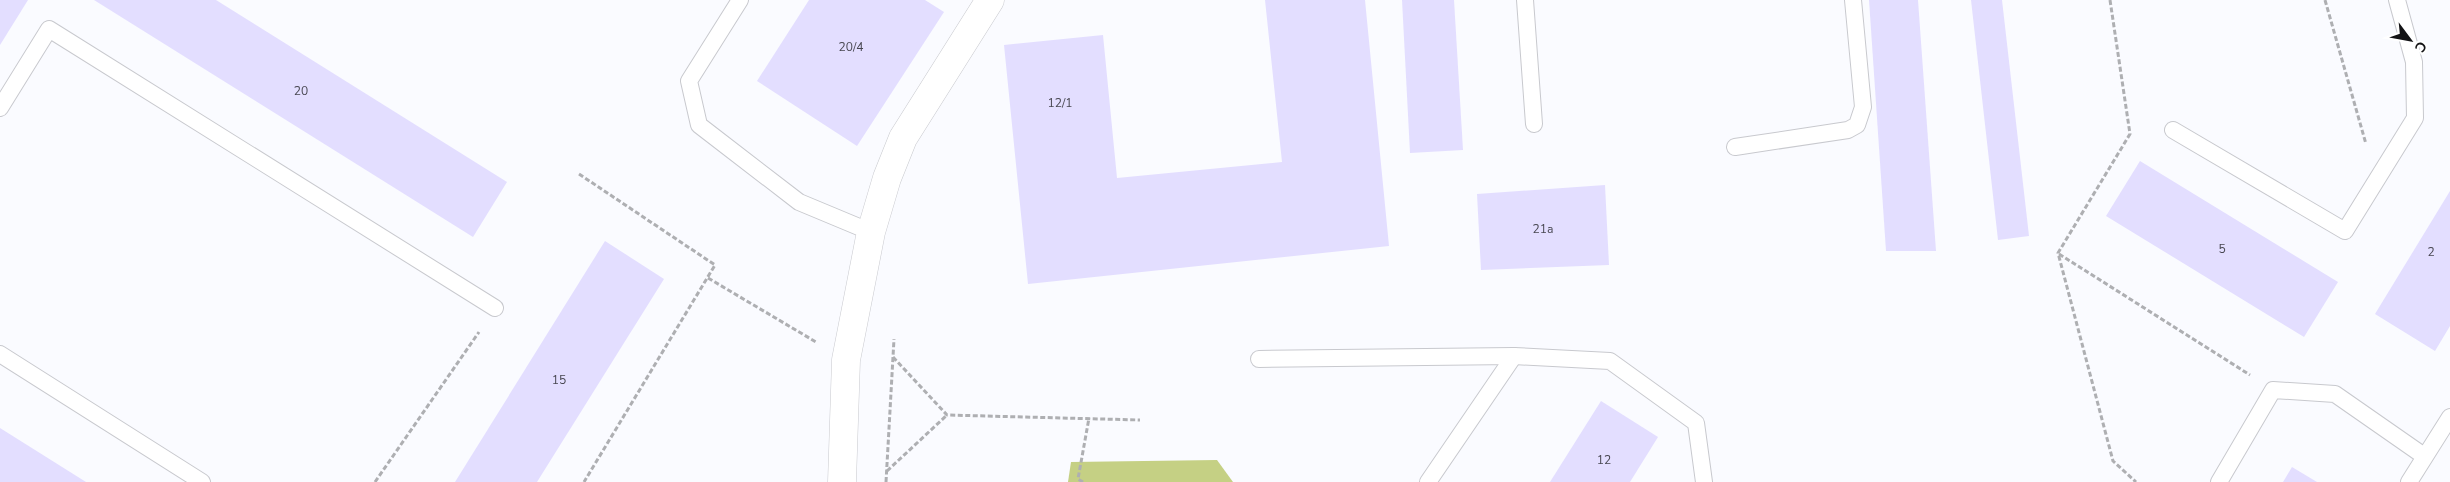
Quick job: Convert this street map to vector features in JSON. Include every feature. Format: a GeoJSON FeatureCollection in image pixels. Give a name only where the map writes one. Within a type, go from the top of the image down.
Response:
{"type":"FeatureCollection","features":[{"type":"Feature","properties":{"kind":"street"},"geometry":{"type":"LineString","coordinates":[[842,482],[846,360],[871,232],[903,138],[990,0]]}},
{"type":"Feature","properties":{"kind":"lane"},"geometry":{"type":"LineString","coordinates":[[740,0],[689,81],[699,125],[799,202],[871,232]]}},
{"type":"Feature","properties":{"kind":"lane"},"geometry":{"type":"LineString","coordinates":[[1525,0],[1534,124]]}},
{"type":"Feature","properties":{"kind":"lane"},"geometry":{"type":"LineString","coordinates":[[1735,147],[1848,130],[1857,125],[1863,107],[1853,0]]}},
{"type":"Feature","properties":{"kind":"lane"},"geometry":{"type":"LineString","coordinates":[[2173,130],[2345,231],[2415,118],[2414,62],[2397,0]]}},
{"type":"Feature","properties":{"kind":"lane"},"geometry":{"type":"LineString","coordinates":[[0,108],[49,29],[495,308]]}},
{"type":"Feature","properties":{"kind":"lane"},"geometry":{"type":"LineString","coordinates":[[0,354],[202,482]]}},
{"type":"Feature","properties":{"kind":"lane"},"geometry":{"type":"LineString","coordinates":[[1428,482],[1514,356]]}},
{"type":"Feature","properties":{"kind":"lane"},"geometry":{"type":"LineString","coordinates":[[1259,359],[1514,356],[1610,361],[1696,424],[1704,482]]}},
{"type":"Feature","properties":{"kind":"lane"},"geometry":{"type":"LineString","coordinates":[[2219,482],[2273,390],[2335,394],[2424,456]]}},
{"type":"Feature","properties":{"kind":"lane"},"geometry":{"type":"LineString","coordinates":[[2409,482],[2450,417]]}},
{"type":"Feature","properties":{"kind":"path"},"geometry":{"type":"LineString","coordinates":[[2110,0],[2130,134],[2058,253],[2113,462],[2136,482]]}},
{"type":"Feature","properties":{"kind":"path"},"geometry":{"type":"LineString","coordinates":[[2325,0],[2376,180]]}},
{"type":"Feature","properties":{"kind":"path"},"geometry":{"type":"LineString","coordinates":[[579,174],[715,265],[584,482]]}},
{"type":"Feature","properties":{"kind":"path"},"geometry":{"type":"LineString","coordinates":[[2058,253],[2273,390]]}},
{"type":"Feature","properties":{"kind":"path"},"geometry":{"type":"LineString","coordinates":[[708,278],[846,360]]}},
{"type":"Feature","properties":{"kind":"path"},"geometry":{"type":"LineString","coordinates":[[375,482],[495,308]]}},
{"type":"Feature","properties":{"kind":"path"},"geometry":{"type":"LineString","coordinates":[[886,482],[894,339]]}},
{"type":"Feature","properties":{"kind":"path"},"geometry":{"type":"LineString","coordinates":[[893,357],[947,415]]}},
{"type":"Feature","properties":{"kind":"path"},"geometry":{"type":"LineString","coordinates":[[887,471],[947,415],[1140,420]]}},
{"type":"Feature","properties":{"kind":"path"},"geometry":{"type":"LineString","coordinates":[[1083,482],[1078,479],[1089,418]]}},
{"type":"Feature","properties":{"kind":"green space"},"geometry":{"type":"Polygon","coordinates":[[[1217,460],[1233,482],[1068,482],[1071,462],[1217,460]]]}},
{"type":"Feature","properties":{"kind":"building"},"geometry":{"type":"Polygon","coordinates":[[[0,0],[28,0],[0,45],[0,0]]]}},
{"type":"Feature","properties":{"kind":"building"},"geometry":{"type":"Polygon","coordinates":[[[94,0],[216,0],[507,182],[473,237],[94,0]]]}},
{"type":"Feature","properties":{"kind":"building"},"geometry":{"type":"Polygon","coordinates":[[[809,0],[925,0],[944,12],[857,146],[757,81],[809,0]]]}},
{"type":"Feature","properties":{"kind":"building"},"geometry":{"type":"Polygon","coordinates":[[[1265,0],[1365,0],[1389,246],[1028,284],[1004,45],[1103,35],[1117,178],[1282,162],[1265,0]]]}},
{"type":"Feature","properties":{"kind":"building"},"geometry":{"type":"Polygon","coordinates":[[[1402,0],[1454,0],[1463,150],[1410,153],[1402,0]]]}},
{"type":"Feature","properties":{"kind":"building"},"geometry":{"type":"Polygon","coordinates":[[[1869,0],[1918,0],[1936,251],[1886,251],[1869,0]]]}},
{"type":"Feature","properties":{"kind":"building"},"geometry":{"type":"Polygon","coordinates":[[[1971,0],[2002,0],[2029,236],[1998,240],[1971,0]]]}},
{"type":"Feature","properties":{"kind":"building"},"geometry":{"type":"Polygon","coordinates":[[[2140,161],[2338,282],[2304,337],[2106,216],[2140,161]]]}},
{"type":"Feature","properties":{"kind":"building"},"geometry":{"type":"Polygon","coordinates":[[[1605,185],[1609,265],[1481,270],[1477,194],[1605,185]]]}},
{"type":"Feature","properties":{"kind":"building"},"geometry":{"type":"Polygon","coordinates":[[[2450,191],[2450,326],[2435,351],[2375,314],[2450,191]]]}},
{"type":"Feature","properties":{"kind":"building"},"geometry":{"type":"Polygon","coordinates":[[[605,241],[664,279],[537,482],[455,482],[605,241]]]}},
{"type":"Feature","properties":{"kind":"building"},"geometry":{"type":"Polygon","coordinates":[[[1601,401],[1658,437],[1630,482],[1550,482],[1601,401]]]}},
{"type":"Feature","properties":{"kind":"building"},"geometry":{"type":"Polygon","coordinates":[[[0,428],[86,482],[0,482],[0,428]]]}},
{"type":"Feature","properties":{"kind":"building"},"geometry":{"type":"Polygon","coordinates":[[[2292,467],[2317,482],[2283,482],[2292,467]]]}}]}
